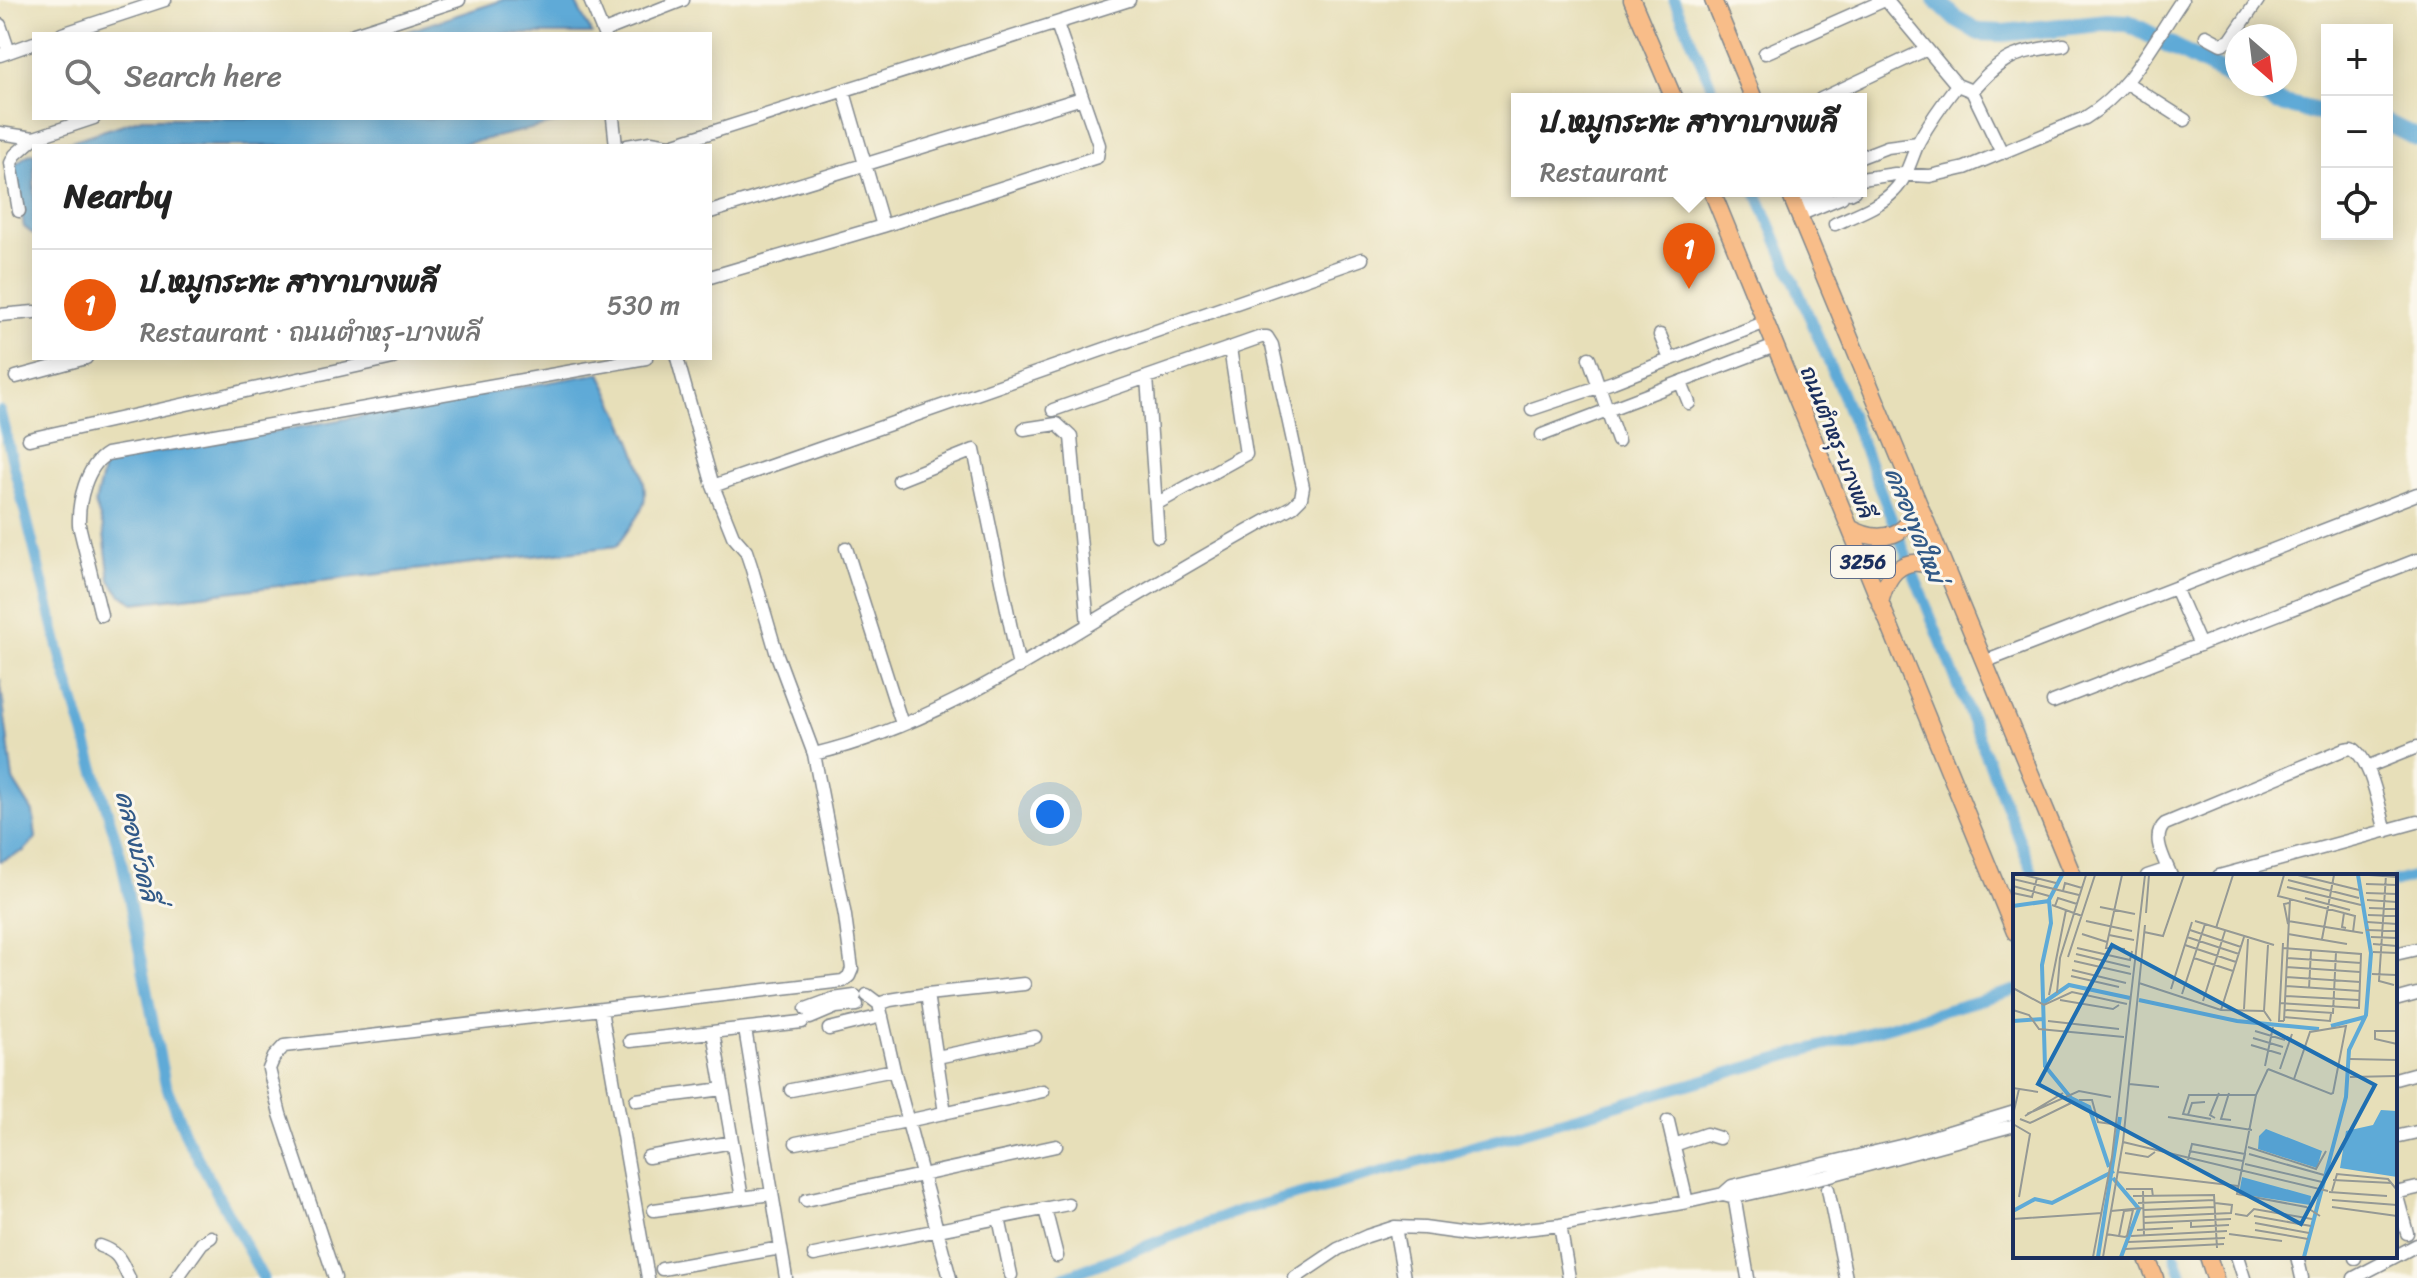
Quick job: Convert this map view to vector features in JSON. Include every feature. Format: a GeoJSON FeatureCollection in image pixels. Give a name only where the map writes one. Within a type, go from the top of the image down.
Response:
{"type":"FeatureCollection","features":[{"type":"Feature","properties":{"kind":"main road"},"geometry":{"type":"LineString","coordinates":[[1632,0],[1671,93]]}},
{"type":"Feature","properties":{"kind":"main road"},"geometry":{"type":"LineString","coordinates":[[1713,0],[1752,93]]}},
{"type":"Feature","properties":{"kind":"main road","name":"ถนนตำหรุ-บางพลี"},"geometry":{"type":"LineString","coordinates":[[1714,197],[2013,927]]}},
{"type":"Feature","properties":{"kind":"main road"},"geometry":{"type":"LineString","coordinates":[[1794,204],[2072,874]]}},
{"type":"Feature","properties":{"kind":"main road"},"geometry":{"type":"LineString","coordinates":[[1850,528],[1877,538],[1896,532],[1909,523],[1915,512],[1916,497]]}},
{"type":"Feature","properties":{"kind":"main road"},"geometry":{"type":"LineString","coordinates":[[1880,603],[1884,587],[1901,567],[1919,561],[1935,566],[1948,575]]}},
{"type":"Feature","properties":{"kind":"main road"},"geometry":{"type":"LineString","coordinates":[[2147,1258],[2155,1278]]}},
{"type":"Feature","properties":{"kind":"main road"},"geometry":{"type":"LineString","coordinates":[[2209,1258],[2215,1278]]}},
{"type":"Feature","properties":{"kind":"street"},"geometry":{"type":"LineString","coordinates":[[68,32],[165,0]]}},
{"type":"Feature","properties":{"kind":"street"},"geometry":{"type":"LineString","coordinates":[[360,32],[459,0]]}},
{"type":"Feature","properties":{"kind":"street"},"geometry":{"type":"LineString","coordinates":[[590,0],[604,32],[683,0]]}},
{"type":"Feature","properties":{"kind":"street"},"geometry":{"type":"LineString","coordinates":[[675,144],[1129,0]]}},
{"type":"Feature","properties":{"kind":"street"},"geometry":{"type":"LineString","coordinates":[[1765,53],[1885,0],[1957,85],[1972,91],[2002,153]]}},
{"type":"Feature","properties":{"kind":"street"},"geometry":{"type":"LineString","coordinates":[[1867,178],[1883,174],[1930,176],[1965,168],[2085,118],[2104,106],[2127,83],[2182,0]]}},
{"type":"Feature","properties":{"kind":"street"},"geometry":{"type":"LineString","coordinates":[[2206,36],[2221,44],[2230,41],[2258,0]]}},
{"type":"Feature","properties":{"kind":"street"},"geometry":{"type":"LineString","coordinates":[[712,276],[883,226],[1097,157],[1099,145],[1057,24]]}},
{"type":"Feature","properties":{"kind":"street"},"geometry":{"type":"LineString","coordinates":[[0,25],[4,53],[32,44]]}},
{"type":"Feature","properties":{"kind":"street"},"geometry":{"type":"LineString","coordinates":[[1972,91],[1991,69],[2008,56],[2064,45]]}},
{"type":"Feature","properties":{"kind":"street"},"geometry":{"type":"LineString","coordinates":[[1834,93],[1927,49]]}},
{"type":"Feature","properties":{"kind":"street"},"geometry":{"type":"LineString","coordinates":[[2127,83],[2185,120]]}},
{"type":"Feature","properties":{"kind":"street"},"geometry":{"type":"LineString","coordinates":[[1835,224],[1882,201],[1895,191],[1934,115],[1957,85]]}},
{"type":"Feature","properties":{"kind":"street"},"geometry":{"type":"LineString","coordinates":[[844,92],[883,226]]}},
{"type":"Feature","properties":{"kind":"street"},"geometry":{"type":"LineString","coordinates":[[712,211],[1082,98]]}},
{"type":"Feature","properties":{"kind":"street"},"geometry":{"type":"LineString","coordinates":[[19,211],[11,163],[15,155],[34,138],[88,120]]}},
{"type":"Feature","properties":{"kind":"street"},"geometry":{"type":"LineString","coordinates":[[613,120],[616,144]]}},
{"type":"Feature","properties":{"kind":"street"},"geometry":{"type":"LineString","coordinates":[[0,133],[34,138]]}},
{"type":"Feature","properties":{"kind":"street"},"geometry":{"type":"LineString","coordinates":[[1867,155],[1887,147],[1918,143]]}},
{"type":"Feature","properties":{"kind":"street"},"geometry":{"type":"LineString","coordinates":[[638,144],[660,144]]}},
{"type":"Feature","properties":{"kind":"street"},"geometry":{"type":"LineString","coordinates":[[1794,204],[1828,197]]}},
{"type":"Feature","properties":{"kind":"street"},"geometry":{"type":"LineString","coordinates":[[713,486],[1362,259]]}},
{"type":"Feature","properties":{"kind":"street"},"geometry":{"type":"LineString","coordinates":[[0,316],[32,312]]}},
{"type":"Feature","properties":{"kind":"street"},"geometry":{"type":"LineString","coordinates":[[1532,409],[1599,387],[1766,322]]}},
{"type":"Feature","properties":{"kind":"street"},"geometry":{"type":"LineString","coordinates":[[1660,335],[1670,359]]}},
{"type":"Feature","properties":{"kind":"street"},"geometry":{"type":"LineString","coordinates":[[814,754],[871,737],[947,705],[1019,667],[1293,506],[1301,498],[1303,487],[1270,340],[1261,337],[1053,410]]}},
{"type":"Feature","properties":{"kind":"street"},"geometry":{"type":"LineString","coordinates":[[1542,435],[1775,346]]}},
{"type":"Feature","properties":{"kind":"street"},"geometry":{"type":"LineString","coordinates":[[1156,504],[1246,454],[1230,348]]}},
{"type":"Feature","properties":{"kind":"street"},"geometry":{"type":"LineString","coordinates":[[1589,358],[1618,441]]}},
{"type":"Feature","properties":{"kind":"street"},"geometry":{"type":"LineString","coordinates":[[16,377],[79,360]]}},
{"type":"Feature","properties":{"kind":"street"},"geometry":{"type":"LineString","coordinates":[[29,439],[384,360]]}},
{"type":"Feature","properties":{"kind":"street"},"geometry":{"type":"LineString","coordinates":[[101,615],[79,525],[79,513],[94,466],[107,454],[635,360]]}},
{"type":"Feature","properties":{"kind":"street"},"geometry":{"type":"LineString","coordinates":[[335,1278],[280,1114],[269,1069],[284,1046],[843,981],[852,969],[814,754],[777,655],[746,551],[728,527],[713,486],[678,360]]}},
{"type":"Feature","properties":{"kind":"street"},"geometry":{"type":"LineString","coordinates":[[1147,377],[1158,536]]}},
{"type":"Feature","properties":{"kind":"street"},"geometry":{"type":"LineString","coordinates":[[1681,383],[1689,403]]}},
{"type":"Feature","properties":{"kind":"street"},"geometry":{"type":"LineString","coordinates":[[1024,429],[1057,424],[1071,437],[1088,625]]}},
{"type":"Feature","properties":{"kind":"street"},"geometry":{"type":"LineString","coordinates":[[899,480],[974,450],[1019,667]]}},
{"type":"Feature","properties":{"kind":"street"},"geometry":{"type":"LineString","coordinates":[[1984,662],[2417,494]]}},
{"type":"Feature","properties":{"kind":"street"},"geometry":{"type":"LineString","coordinates":[[846,548],[902,724]]}},
{"type":"Feature","properties":{"kind":"street"},"geometry":{"type":"LineString","coordinates":[[2053,702],[2417,560]]}},
{"type":"Feature","properties":{"kind":"street"},"geometry":{"type":"LineString","coordinates":[[2175,588],[2200,645]]}},
{"type":"Feature","properties":{"kind":"street"},"geometry":{"type":"LineString","coordinates":[[2367,767],[2417,747]]}},
{"type":"Feature","properties":{"kind":"street"},"geometry":{"type":"LineString","coordinates":[[2170,873],[2157,837],[2165,824],[2345,749],[2352,748],[2359,752],[2367,767],[2386,831]]}},
{"type":"Feature","properties":{"kind":"street"},"geometry":{"type":"LineString","coordinates":[[2226,874],[2417,822]]}},
{"type":"Feature","properties":{"kind":"street"},"geometry":{"type":"LineString","coordinates":[[2397,954],[2417,949]]}},
{"type":"Feature","properties":{"kind":"street"},"geometry":{"type":"LineString","coordinates":[[827,983],[834,1003]]}},
{"type":"Feature","properties":{"kind":"street"},"geometry":{"type":"LineString","coordinates":[[630,1041],[787,1023],[834,1003],[868,1003],[1024,984]]}},
{"type":"Feature","properties":{"kind":"street"},"geometry":{"type":"LineString","coordinates":[[927,994],[945,1113]]}},
{"type":"Feature","properties":{"kind":"street"},"geometry":{"type":"LineString","coordinates":[[2397,999],[2417,994]]}},
{"type":"Feature","properties":{"kind":"street"},"geometry":{"type":"LineString","coordinates":[[829,1029],[868,1003]]}},
{"type":"Feature","properties":{"kind":"street"},"geometry":{"type":"LineString","coordinates":[[868,1003],[894,1070],[950,1278]]}},
{"type":"Feature","properties":{"kind":"street"},"geometry":{"type":"LineString","coordinates":[[601,1010],[648,1278]]}},
{"type":"Feature","properties":{"kind":"street"},"geometry":{"type":"LineString","coordinates":[[745,1029],[786,1278]]}},
{"type":"Feature","properties":{"kind":"street"},"geometry":{"type":"LineString","coordinates":[[713,1032],[742,1198]]}},
{"type":"Feature","properties":{"kind":"street"},"geometry":{"type":"LineString","coordinates":[[937,1057],[1035,1037]]}},
{"type":"Feature","properties":{"kind":"street"},"geometry":{"type":"LineString","coordinates":[[791,1090],[894,1070]]}},
{"type":"Feature","properties":{"kind":"street"},"geometry":{"type":"LineString","coordinates":[[2397,1078],[2417,1073]]}},
{"type":"Feature","properties":{"kind":"street"},"geometry":{"type":"LineString","coordinates":[[636,1100],[723,1089]]}},
{"type":"Feature","properties":{"kind":"street"},"geometry":{"type":"LineString","coordinates":[[796,1143],[1043,1091]]}},
{"type":"Feature","properties":{"kind":"street"},"geometry":{"type":"LineString","coordinates":[[1295,1278],[1338,1249],[1395,1227],[1475,1235],[1560,1225],[1687,1202],[1909,1144],[2013,1113]]}},
{"type":"Feature","properties":{"kind":"street"},"geometry":{"type":"LineString","coordinates":[[1668,1121],[1687,1202]]}},
{"type":"Feature","properties":{"kind":"street"},"geometry":{"type":"LineString","coordinates":[[1730,1192],[1827,1176],[2013,1126]]}},
{"type":"Feature","properties":{"kind":"street"},"geometry":{"type":"LineString","coordinates":[[2397,1137],[2417,1132]]}},
{"type":"Feature","properties":{"kind":"street"},"geometry":{"type":"LineString","coordinates":[[1674,1145],[1706,1134],[1719,1138]]}},
{"type":"Feature","properties":{"kind":"street"},"geometry":{"type":"LineString","coordinates":[[648,1157],[732,1142]]}},
{"type":"Feature","properties":{"kind":"street"},"geometry":{"type":"LineString","coordinates":[[806,1200],[1056,1146]]}},
{"type":"Feature","properties":{"kind":"street"},"geometry":{"type":"LineString","coordinates":[[2397,1193],[2417,1188]]}},
{"type":"Feature","properties":{"kind":"street"},"geometry":{"type":"LineString","coordinates":[[1828,1189],[1846,1278]]}},
{"type":"Feature","properties":{"kind":"street"},"geometry":{"type":"LineString","coordinates":[[1730,1192],[1748,1278]]}},
{"type":"Feature","properties":{"kind":"street"},"geometry":{"type":"LineString","coordinates":[[654,1210],[771,1194]]}},
{"type":"Feature","properties":{"kind":"street"},"geometry":{"type":"LineString","coordinates":[[2397,1197],[2407,1233]]}},
{"type":"Feature","properties":{"kind":"street"},"geometry":{"type":"LineString","coordinates":[[814,1255],[1068,1204]]}},
{"type":"Feature","properties":{"kind":"street"},"geometry":{"type":"LineString","coordinates":[[1045,1209],[1057,1256]]}},
{"type":"Feature","properties":{"kind":"street"},"geometry":{"type":"LineString","coordinates":[[999,1218],[1011,1275]]}},
{"type":"Feature","properties":{"kind":"street"},"geometry":{"type":"LineString","coordinates":[[1560,1225],[1569,1278]]}},
{"type":"Feature","properties":{"kind":"street"},"geometry":{"type":"LineString","coordinates":[[1395,1227],[1404,1278]]}},
{"type":"Feature","properties":{"kind":"street"},"geometry":{"type":"LineString","coordinates":[[177,1278],[202,1243],[211,1237]]}},
{"type":"Feature","properties":{"kind":"street"},"geometry":{"type":"LineString","coordinates":[[2397,1255],[2417,1245]]}},
{"type":"Feature","properties":{"kind":"street"},"geometry":{"type":"LineString","coordinates":[[100,1246],[119,1256],[129,1278]]}},
{"type":"Feature","properties":{"kind":"street"},"geometry":{"type":"LineString","coordinates":[[662,1269],[781,1248]]}},
{"type":"Feature","properties":{"kind":"street"},"geometry":{"type":"LineString","coordinates":[[2238,1258],[2244,1278]]}},
{"type":"Feature","properties":{"kind":"street"},"geometry":{"type":"LineString","coordinates":[[2297,1258],[2302,1278]]}},
{"type":"Feature","properties":{"kind":"street"},"geometry":{"type":"LineString","coordinates":[[2354,1278],[2392,1258]]}},
{"type":"Feature","properties":{"kind":"water"},"geometry":{"type":"Polygon","coordinates":[[[503,0],[574,0],[591,32],[405,32],[503,0]]]}},
{"type":"Feature","properties":{"kind":"water"},"geometry":{"type":"Polygon","coordinates":[[[136,120],[571,120],[464,144],[62,144],[136,120]]]}},
{"type":"Feature","properties":{"kind":"water"},"geometry":{"type":"Polygon","coordinates":[[[32,154],[32,233],[24,227],[14,166],[32,154]]]}},
{"type":"Feature","properties":{"kind":"water"},"geometry":{"type":"Polygon","coordinates":[[[600,373],[630,437],[645,489],[642,508],[617,546],[134,603],[120,594],[110,580],[103,527],[95,504],[105,462],[600,373]]]}},
{"type":"Feature","properties":{"kind":"water"},"geometry":{"type":"Polygon","coordinates":[[[0,679],[13,780],[33,812],[36,838],[24,851],[0,861],[0,679]]]}},
{"type":"Feature","properties":{"kind":"waterway","name":"คลองขุดใหม่"},"geometry":{"type":"LineString","coordinates":[[1674,0],[1714,93]]}},
{"type":"Feature","properties":{"kind":"waterway"},"geometry":{"type":"LineString","coordinates":[[1936,0],[1956,19],[1979,32],[2004,33],[2108,22],[2128,23],[2225,74]]}},
{"type":"Feature","properties":{"kind":"waterway"},"geometry":{"type":"LineString","coordinates":[[2265,96],[2276,102],[2321,113]]}},
{"type":"Feature","properties":{"kind":"waterway"},"geometry":{"type":"LineString","coordinates":[[2393,126],[2417,138]]}},
{"type":"Feature","properties":{"kind":"waterway","name":"คลองขุดใหม่"},"geometry":{"type":"LineString","coordinates":[[1759,197],[1842,394],[2033,874]]}},
{"type":"Feature","properties":{"kind":"waterway","name":"คลองบัวคลี่"},"geometry":{"type":"LineString","coordinates":[[0,411],[63,665],[120,853],[165,1083],[187,1138],[263,1278]]}},
{"type":"Feature","properties":{"kind":"waterway"},"geometry":{"type":"LineString","coordinates":[[2397,881],[2417,875]]}},
{"type":"Feature","properties":{"kind":"waterway"},"geometry":{"type":"LineString","coordinates":[[1062,1278],[1238,1211],[1444,1155],[2013,991]]}},
{"type":"Feature","properties":{"kind":"waterway","name":"คลองขุดใหม่"},"geometry":{"type":"LineString","coordinates":[[2176,1258],[2183,1278]]}},
{"type":"Feature","properties":{"kind":"place","name":"ป.หมูกระทะ สาขาบางพลี"},"geometry":{"type":"Point","coordinates":[1689,289]}}]}
